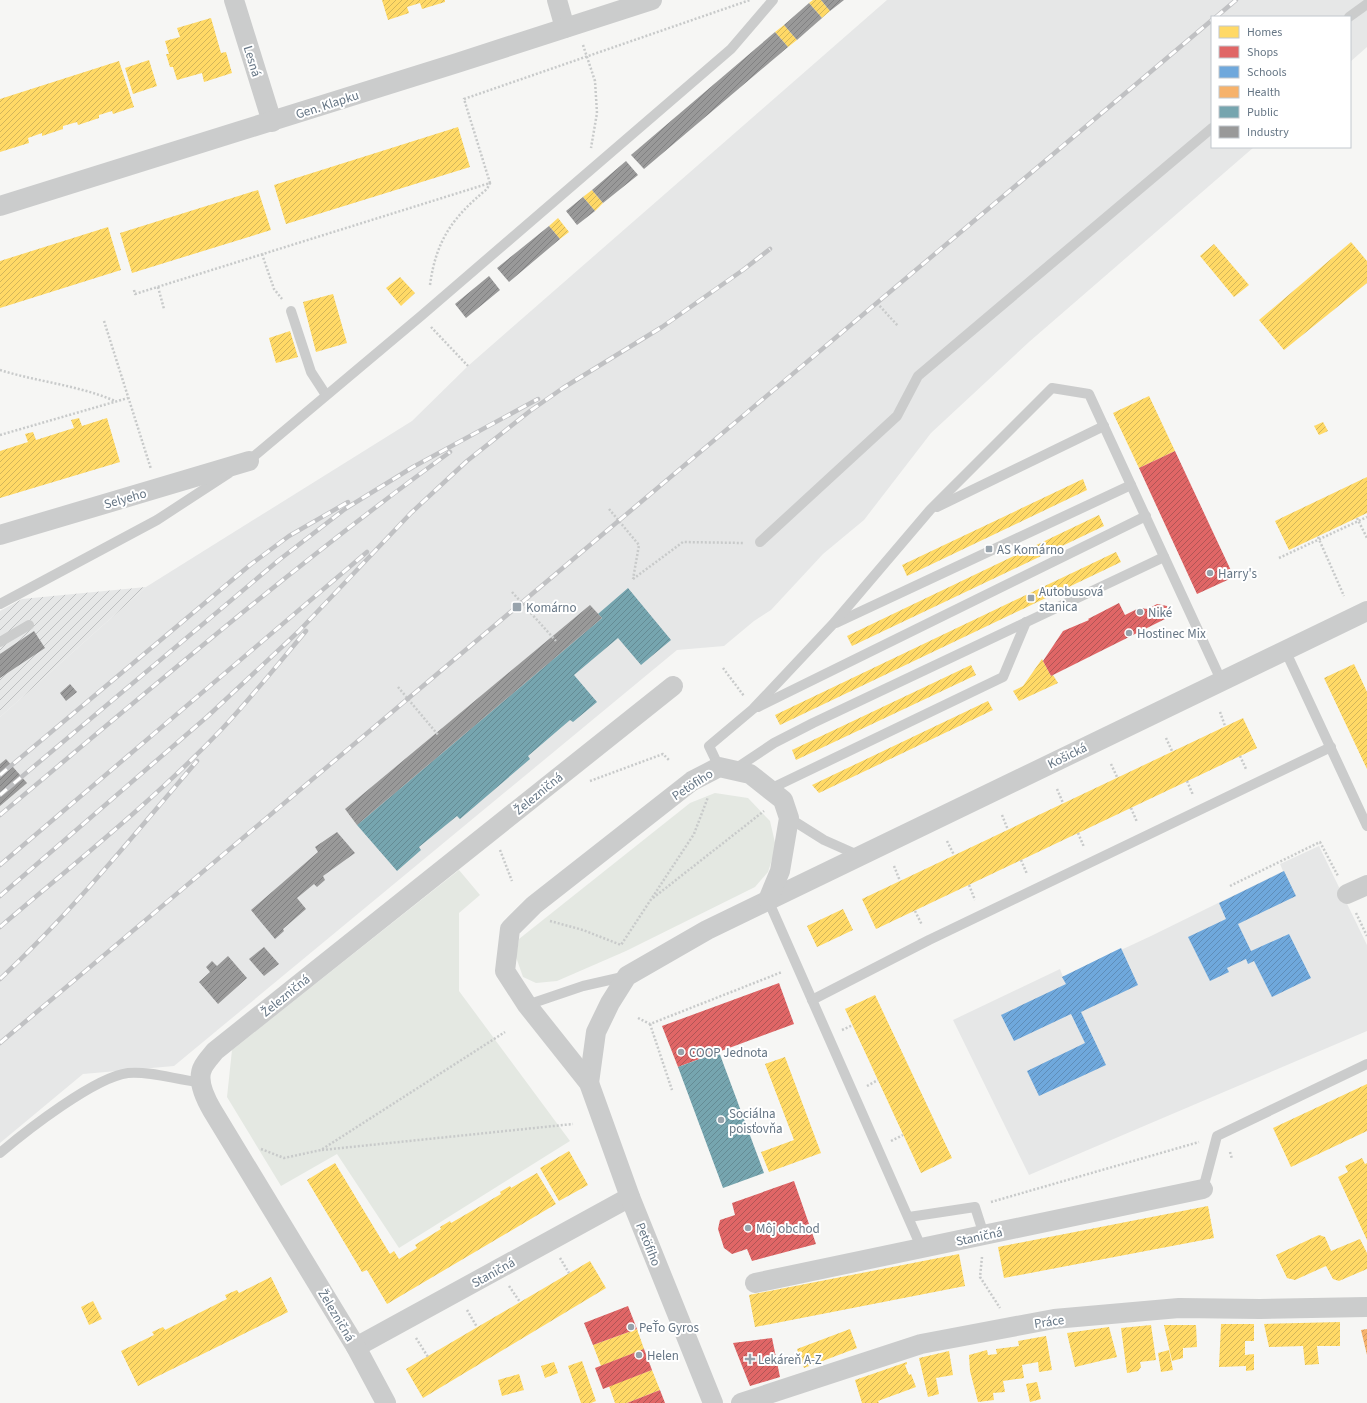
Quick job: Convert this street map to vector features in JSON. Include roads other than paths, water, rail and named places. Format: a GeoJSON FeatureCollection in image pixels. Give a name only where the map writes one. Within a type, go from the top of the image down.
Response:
{"type":"FeatureCollection","features":[{"type":"Feature","properties":{"kind":"street","name":"Lesná"},"geometry":{"type":"LineString","coordinates":[[234,0],[272,122]]}},
{"type":"Feature","properties":{"kind":"street"},"geometry":{"type":"LineString","coordinates":[[557,0],[565,28]]}},
{"type":"Feature","properties":{"kind":"street","name":"Gen. Klapku"},"geometry":{"type":"LineString","coordinates":[[0,206],[272,122],[652,0]]}},
{"type":"Feature","properties":{"kind":"street","name":"Selyeho"},"geometry":{"type":"LineString","coordinates":[[0,535],[249,461]]}},
{"type":"Feature","properties":{"kind":"street","name":"Košická"},"geometry":{"type":"LineString","coordinates":[[768,900],[1221,680],[1367,611]]}},
{"type":"Feature","properties":{"kind":"street","name":"Železničná"},"geometry":{"type":"LineString","coordinates":[[386,1403],[356,1347],[204,1096],[200,1082],[202,1067],[215,1051],[673,686]]}},
{"type":"Feature","properties":{"kind":"street"},"geometry":{"type":"LineString","coordinates":[[727,768],[750,774],[770,789],[783,800],[790,818],[780,871],[768,900]]}},
{"type":"Feature","properties":{"kind":"street","name":"Petöfiho"},"geometry":{"type":"LineString","coordinates":[[713,1403],[630,1197],[589,1083],[527,1005],[505,971],[510,929],[534,905],[692,781],[727,768]]}},
{"type":"Feature","properties":{"kind":"street"},"geometry":{"type":"LineString","coordinates":[[1347,894],[1367,885]]}},
{"type":"Feature","properties":{"kind":"street","name":"Petöfiho"},"geometry":{"type":"LineString","coordinates":[[589,1083],[596,1032],[610,1003],[627,976],[708,930],[768,900]]}},
{"type":"Feature","properties":{"kind":"street","name":"Staničná"},"geometry":{"type":"LineString","coordinates":[[755,1283],[1203,1189]]}},
{"type":"Feature","properties":{"kind":"street","name":"Staničná"},"geometry":{"type":"LineString","coordinates":[[356,1347],[630,1197]]}},
{"type":"Feature","properties":{"kind":"street","name":"Práce"},"geometry":{"type":"LineString","coordinates":[[741,1403],[921,1344],[1054,1319],[1179,1308],[1260,1309],[1367,1307]]}},
{"type":"Feature","properties":{"kind":"lane"},"geometry":{"type":"LineString","coordinates":[[0,604],[157,520],[249,461],[421,316],[731,50],[773,0]]}},
{"type":"Feature","properties":{"kind":"lane"},"geometry":{"type":"LineString","coordinates":[[1350,16],[1367,4]]}},
{"type":"Feature","properties":{"kind":"lane"},"geometry":{"type":"LineString","coordinates":[[760,542],[897,416],[918,376],[1211,129]]}},
{"type":"Feature","properties":{"kind":"lane"},"geometry":{"type":"LineString","coordinates":[[291,311],[311,372],[326,395]]}},
{"type":"Feature","properties":{"kind":"lane"},"geometry":{"type":"LineString","coordinates":[[1164,557],[780,740],[727,768],[709,746],[753,709],[833,624],[930,510],[1052,388],[1089,394],[1221,680]]}},
{"type":"Feature","properties":{"kind":"lane"},"geometry":{"type":"LineString","coordinates":[[930,510],[1104,426]]}},
{"type":"Feature","properties":{"kind":"lane"},"geometry":{"type":"LineString","coordinates":[[833,624],[1131,484]]}},
{"type":"Feature","properties":{"kind":"lane"},"geometry":{"type":"LineString","coordinates":[[753,709],[1146,516]]}},
{"type":"Feature","properties":{"kind":"lane"},"geometry":{"type":"LineString","coordinates":[[770,789],[1003,677],[1026,622]]}},
{"type":"Feature","properties":{"kind":"lane"},"geometry":{"type":"LineString","coordinates":[[0,642],[29,625]]}},
{"type":"Feature","properties":{"kind":"lane"},"geometry":{"type":"LineString","coordinates":[[1286,650],[1367,826]]}},
{"type":"Feature","properties":{"kind":"lane"},"geometry":{"type":"LineString","coordinates":[[812,1000],[929,940],[1331,747]]}},
{"type":"Feature","properties":{"kind":"lane"},"geometry":{"type":"LineString","coordinates":[[790,818],[824,840],[860,856]]}},
{"type":"Feature","properties":{"kind":"lane"},"geometry":{"type":"LineString","coordinates":[[768,900],[922,1248]]}},
{"type":"Feature","properties":{"kind":"lane"},"geometry":{"type":"LineString","coordinates":[[527,1005],[583,986],[627,976]]}},
{"type":"Feature","properties":{"kind":"lane"},"geometry":{"type":"LineString","coordinates":[[1203,1189],[1217,1136],[1367,1064]]}},
{"type":"Feature","properties":{"kind":"lane"},"geometry":{"type":"LineString","coordinates":[[0,1152],[73,1100],[104,1080],[128,1073],[153,1073],[178,1080],[200,1082]]}},
{"type":"Feature","properties":{"kind":"lane"},"geometry":{"type":"LineString","coordinates":[[909,1217],[976,1207],[984,1235]]}},
{"type":"Feature","properties":{"kind":"railway"},"geometry":{"type":"LineString","coordinates":[[1217,16],[1236,0]]}},
{"type":"Feature","properties":{"kind":"railway"},"geometry":{"type":"LineString","coordinates":[[0,1043],[1211,21]]}},
{"type":"Feature","properties":{"kind":"railway"},"geometry":{"type":"LineString","coordinates":[[0,896],[208,716],[299,631],[411,513],[467,461],[530,411],[563,388],[662,327],[743,270],[770,249]]}},
{"type":"Feature","properties":{"kind":"railway"},"geometry":{"type":"LineString","coordinates":[[0,795],[279,560],[345,509],[413,467],[538,399]]}},
{"type":"Feature","properties":{"kind":"railway"},"geometry":{"type":"LineString","coordinates":[[0,815],[222,629],[335,539],[450,452]]}},
{"type":"Feature","properties":{"kind":"railway"},"geometry":{"type":"LineString","coordinates":[[0,775],[250,565],[289,536],[348,502]]}},
{"type":"Feature","properties":{"kind":"railway"},"geometry":{"type":"LineString","coordinates":[[0,865],[367,552]]}},
{"type":"Feature","properties":{"kind":"railway"},"geometry":{"type":"LineString","coordinates":[[0,927],[141,807],[195,756],[243,706],[306,631]]}},
{"type":"Feature","properties":{"kind":"railway"},"geometry":{"type":"LineString","coordinates":[[0,979],[77,900],[197,761]]}},
{"type":"Feature","properties":{"kind":"place","name":"AS Komárno"},"geometry":{"type":"Point","coordinates":[989,549]}},
{"type":"Feature","properties":{"kind":"place","name":"Harry's"},"geometry":{"type":"Point","coordinates":[1210,573]}},
{"type":"Feature","properties":{"kind":"place","name":"Autobusová stanica"},"geometry":{"type":"Point","coordinates":[1031,598]}},
{"type":"Feature","properties":{"kind":"place","name":"Komárno"},"geometry":{"type":"Point","coordinates":[517,607]}},
{"type":"Feature","properties":{"kind":"place","name":"Niké"},"geometry":{"type":"Point","coordinates":[1140,612]}},
{"type":"Feature","properties":{"kind":"place","name":"Hostinec Mix"},"geometry":{"type":"Point","coordinates":[1129,633]}},
{"type":"Feature","properties":{"kind":"place","name":"COOP Jednota"},"geometry":{"type":"Point","coordinates":[681,1052]}},
{"type":"Feature","properties":{"kind":"place","name":"Sociálna poisťovňa"},"geometry":{"type":"Point","coordinates":[721,1120]}},
{"type":"Feature","properties":{"kind":"place","name":"Môj obchod"},"geometry":{"type":"Point","coordinates":[748,1228]}},
{"type":"Feature","properties":{"kind":"place","name":"PeŤo Gyros"},"geometry":{"type":"Point","coordinates":[631,1327]}},
{"type":"Feature","properties":{"kind":"place","name":"Helen"},"geometry":{"type":"Point","coordinates":[639,1355]}},
{"type":"Feature","properties":{"kind":"place","name":"Lekáreň A-Z"},"geometry":{"type":"Point","coordinates":[750,1359]}}]}
